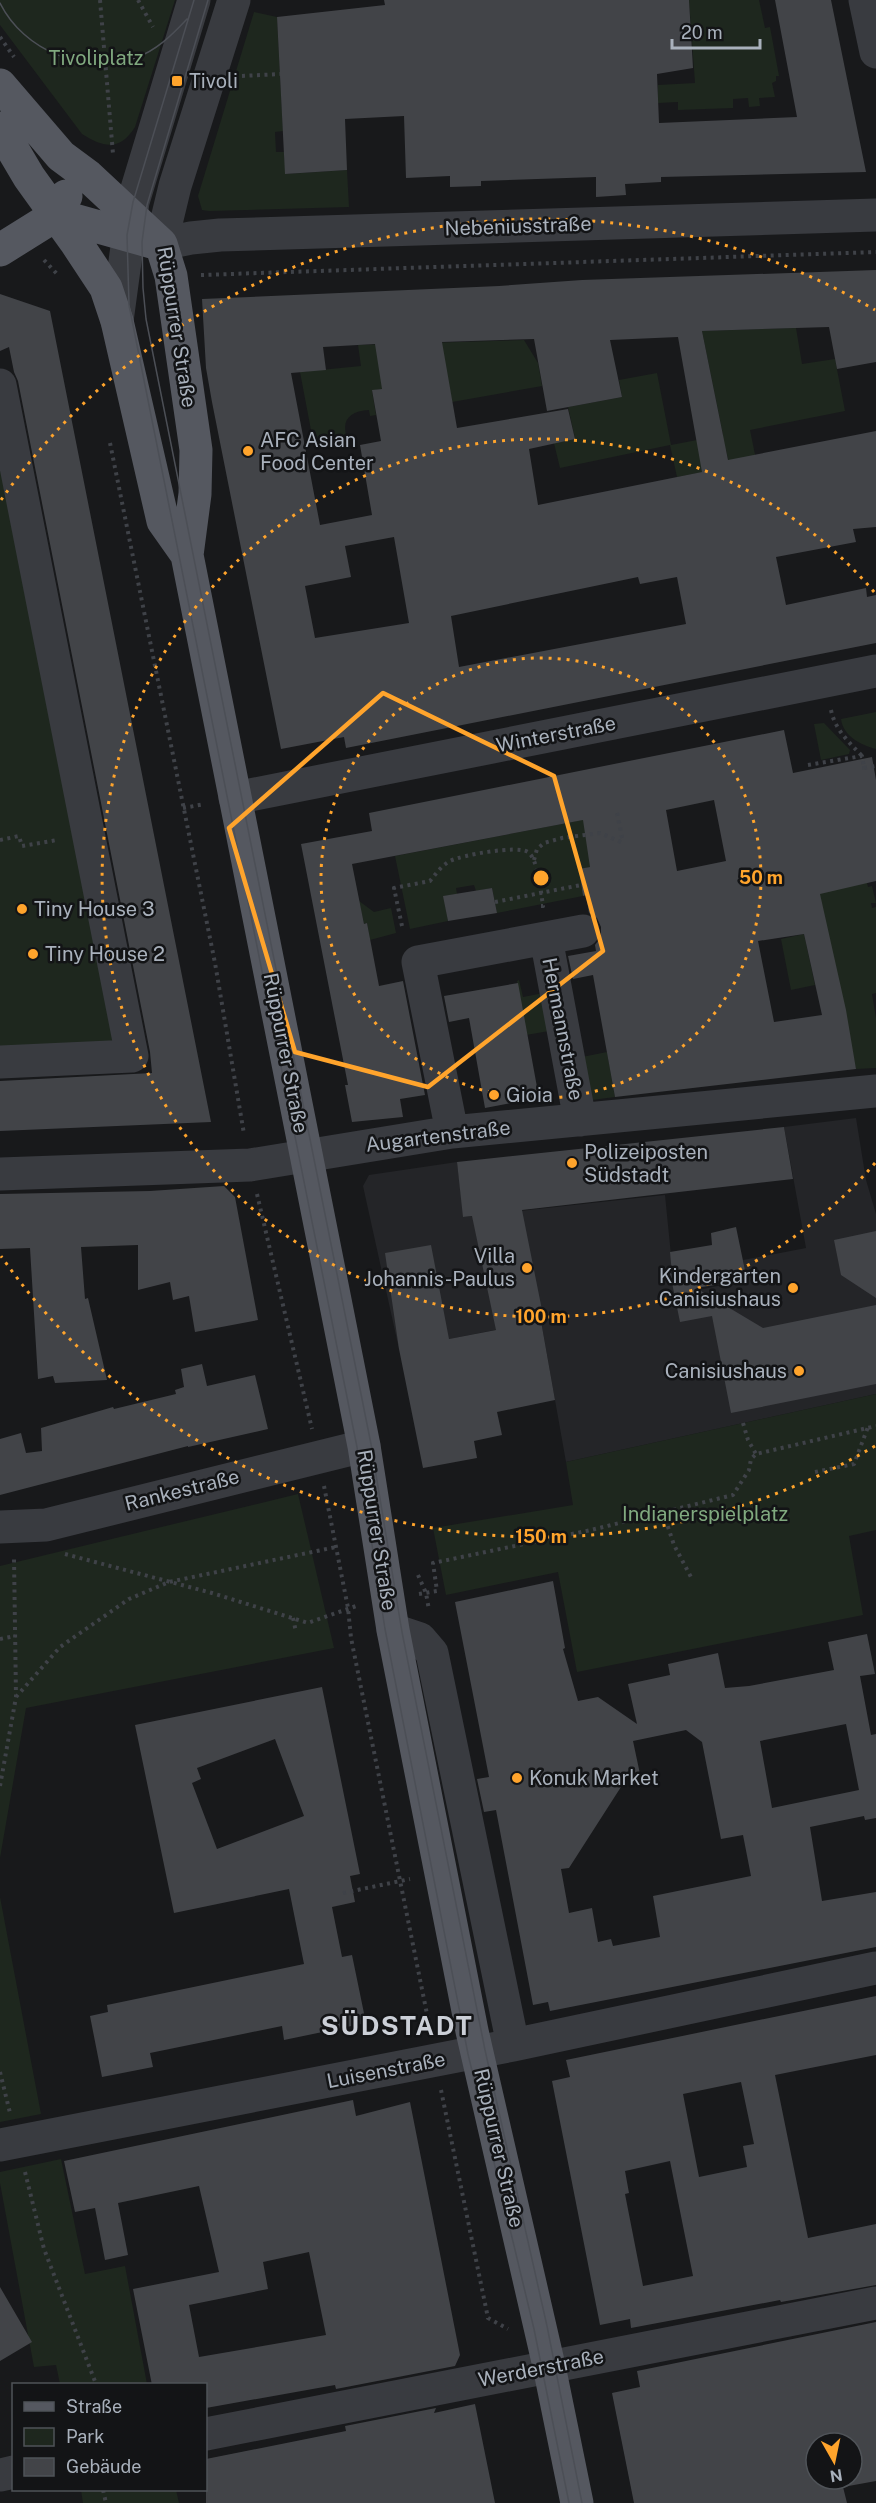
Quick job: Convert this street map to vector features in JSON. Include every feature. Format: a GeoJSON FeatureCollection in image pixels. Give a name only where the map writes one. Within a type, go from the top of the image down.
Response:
{"type":"FeatureCollection","features":[{"type":"Feature","properties":{"kind":"main road"},"geometry":{"type":"LineString","coordinates":[[0,85],[70,164],[88,176],[129,225],[161,244]]}},
{"type":"Feature","properties":{"kind":"main road","name":"Rüppurrer Straße"},"geometry":{"type":"LineString","coordinates":[[0,128],[29,177],[106,288],[117,321],[163,520],[187,555]]}},
{"type":"Feature","properties":{"kind":"main road"},"geometry":{"type":"LineString","coordinates":[[13,241],[56,215],[65,200],[70,164]]}},
{"type":"Feature","properties":{"kind":"main road"},"geometry":{"type":"LineString","coordinates":[[56,215],[129,225]]}},
{"type":"Feature","properties":{"kind":"main road","name":"Rüppurrer Straße"},"geometry":{"type":"LineString","coordinates":[[161,244],[171,276],[196,450],[195,494],[187,555],[364,1446],[391,1615],[477,2052],[549,2366],[577,2503]]}},
{"type":"Feature","properties":{"kind":"street"},"geometry":{"type":"LineString","coordinates":[[117,321],[129,225],[143,167],[194,0]]}},
{"type":"Feature","properties":{"kind":"street","name":"Rüppurrer Straße"},"geometry":{"type":"LineString","coordinates":[[161,244],[175,186],[234,0]]}},
{"type":"Feature","properties":{"kind":"street"},"geometry":{"type":"LineString","coordinates":[[865,0],[876,52]]}},
{"type":"Feature","properties":{"kind":"street","name":"Nebeniusstraße"},"geometry":{"type":"LineString","coordinates":[[161,244],[220,235],[876,215]]}},
{"type":"Feature","properties":{"kind":"street"},"geometry":{"type":"LineString","coordinates":[[0,385],[13,524],[88,834],[132,1056],[0,1062]]}},
{"type":"Feature","properties":{"kind":"street","name":"Winterstraße"},"geometry":{"type":"LineString","coordinates":[[235,798],[876,671]]}},
{"type":"Feature","properties":{"kind":"street","name":"Hermannstraße"},"geometry":{"type":"LineString","coordinates":[[452,1132],[418,962],[583,931]]}},
{"type":"Feature","properties":{"kind":"street","name":"Hermannstraße"},"geometry":{"type":"LineString","coordinates":[[546,938],[580,1120]]}},
{"type":"Feature","properties":{"kind":"street","name":"Augartenstraße"},"geometry":{"type":"LineString","coordinates":[[0,1174],[250,1165],[452,1132],[876,1091]]}},
{"type":"Feature","properties":{"kind":"street","name":"Rankestraße"},"geometry":{"type":"LineString","coordinates":[[5,1527],[46,1525],[364,1446]]}},
{"type":"Feature","properties":{"kind":"street"},"geometry":{"type":"LineString","coordinates":[[391,1615],[420,1639],[432,1653],[513,2045]]}},
{"type":"Feature","properties":{"kind":"street","name":"Luisenstraße"},"geometry":{"type":"LineString","coordinates":[[9,2144],[513,2045],[876,1968]]}},
{"type":"Feature","properties":{"kind":"street","name":"Werderstraße"},"geometry":{"type":"LineString","coordinates":[[207,2434],[876,2303]]}},
{"type":"Feature","properties":{"kind":"path"},"geometry":{"type":"LineString","coordinates":[[100,0],[113,155]]}},
{"type":"Feature","properties":{"kind":"path"},"geometry":{"type":"LineString","coordinates":[[138,0],[157,35]]}},
{"type":"Feature","properties":{"kind":"path"},"geometry":{"type":"LineString","coordinates":[[234,76],[280,74]]}},
{"type":"Feature","properties":{"kind":"path"},"geometry":{"type":"LineString","coordinates":[[13,241],[42,258],[62,278]]}},
{"type":"Feature","properties":{"kind":"path"},"geometry":{"type":"LineString","coordinates":[[194,275],[876,252]]}},
{"type":"Feature","properties":{"kind":"path"},"geometry":{"type":"LineString","coordinates":[[109,437],[214,963],[250,1165],[319,1456],[351,1638],[488,2318]]}},
{"type":"Feature","properties":{"kind":"path"},"geometry":{"type":"LineString","coordinates":[[825,681],[833,721],[862,756],[863,768],[876,766]]}},
{"type":"Feature","properties":{"kind":"path"},"geometry":{"type":"LineString","coordinates":[[808,765],[862,756]]}},
{"type":"Feature","properties":{"kind":"path"},"geometry":{"type":"LineString","coordinates":[[543,904],[534,860],[537,849],[544,843],[562,838],[600,833],[623,843],[617,813]]}},
{"type":"Feature","properties":{"kind":"path"},"geometry":{"type":"LineString","coordinates":[[0,840],[19,836],[22,846],[88,834]]}},
{"type":"Feature","properties":{"kind":"path"},"geometry":{"type":"LineString","coordinates":[[402,926],[394,888],[430,881],[441,867],[451,860],[464,857],[518,848],[528,853],[534,860]]}},
{"type":"Feature","properties":{"kind":"path"},"geometry":{"type":"LineString","coordinates":[[495,902],[581,885]]}},
{"type":"Feature","properties":{"kind":"path"},"geometry":{"type":"LineString","coordinates":[[742,1423],[756,1454]]}},
{"type":"Feature","properties":{"kind":"path"},"geometry":{"type":"LineString","coordinates":[[391,1615],[437,1591],[433,1563],[591,1530],[733,1495],[749,1470],[750,1459],[756,1454],[876,1426]]}},
{"type":"Feature","properties":{"kind":"path"},"geometry":{"type":"LineString","coordinates":[[815,1472],[854,1464],[868,1427]]}},
{"type":"Feature","properties":{"kind":"path"},"geometry":{"type":"LineString","coordinates":[[663,1512],[674,1545],[692,1579]]}},
{"type":"Feature","properties":{"kind":"path"},"geometry":{"type":"LineString","coordinates":[[0,1786],[16,1697],[14,1540],[5,1527]]}},
{"type":"Feature","properties":{"kind":"path"},"geometry":{"type":"LineString","coordinates":[[16,1697],[60,1647],[129,1599],[169,1582],[336,1547]]}},
{"type":"Feature","properties":{"kind":"path"},"geometry":{"type":"LineString","coordinates":[[58,1552],[308,1623],[338,1614]]}},
{"type":"Feature","properties":{"kind":"path"},"geometry":{"type":"LineString","coordinates":[[293,1618],[296,1632]]}},
{"type":"Feature","properties":{"kind":"path"},"geometry":{"type":"LineString","coordinates":[[0,1639],[15,1636]]}},
{"type":"Feature","properties":{"kind":"path"},"geometry":{"type":"LineString","coordinates":[[0,1755],[6,1754]]}},
{"type":"Feature","properties":{"kind":"path"},"geometry":{"type":"LineString","coordinates":[[343,1893],[411,1879]]}},
{"type":"Feature","properties":{"kind":"path"},"geometry":{"type":"LineString","coordinates":[[0,2072],[9,2144],[44,2249],[95,2383]]}},
{"type":"Feature","properties":{"kind":"highlighted area"},"geometry":{"type":"Polygon","coordinates":[[[383,693],[554,776],[603,951],[428,1087],[295,1052],[229,828],[383,693]]]}},
{"type":"Feature","properties":{"kind":"shaded area","name":"Kindergarten Canisiushaus"},"geometry":{"type":"Polygon","coordinates":[[[856,1118],[866,1180],[876,1214],[876,1394],[566,1462],[541,1321],[399,1349],[363,1186],[369,1175],[457,1162],[464,1217],[665,1195],[675,1295],[746,1280],[743,1260],[806,1248],[784,1127],[856,1118]]]}},
{"type":"Feature","properties":{"kind":"green space","name":"Tivoliplatz"},"geometry":{"type":"Polygon","coordinates":[[[0,0],[175,0],[135,127],[129,135],[111,145],[97,142],[82,134],[0,25],[0,0]]]}},
{"type":"Feature","properties":{"kind":"green space"},"geometry":{"type":"Polygon","coordinates":[[[689,0],[759,0],[765,28],[770,27],[779,76],[776,76],[776,81],[772,83],[775,97],[759,98],[760,106],[749,107],[748,98],[733,99],[733,108],[678,110],[678,102],[658,103],[658,85],[695,83],[689,0]]]}},
{"type":"Feature","properties":{"kind":"green space"},"geometry":{"type":"Polygon","coordinates":[[[254,12],[277,17],[283,131],[275,132],[276,152],[284,152],[286,174],[347,170],[349,207],[202,210],[198,196],[254,12]]]}},
{"type":"Feature","properties":{"kind":"green space"},"geometry":{"type":"Polygon","coordinates":[[[796,328],[802,364],[835,359],[845,411],[750,430],[761,484],[730,467],[726,450],[710,453],[714,470],[677,477],[670,445],[560,468],[554,443],[575,438],[568,407],[622,397],[619,380],[657,373],[671,445],[723,435],[702,331],[796,328]]]}},
{"type":"Feature","properties":{"kind":"green space"},"geometry":{"type":"Polygon","coordinates":[[[524,340],[538,363],[542,386],[452,402],[447,374],[372,391],[376,415],[370,416],[369,410],[356,412],[346,422],[348,440],[314,446],[300,372],[361,366],[358,345],[524,340]]]}},
{"type":"Feature","properties":{"kind":"green space"},"geometry":{"type":"Polygon","coordinates":[[[0,443],[114,1038],[108,1048],[0,1053],[0,443]]]}},
{"type":"Feature","properties":{"kind":"green space"},"geometry":{"type":"Polygon","coordinates":[[[876,712],[876,749],[864,745],[849,735],[841,719],[876,712]]]}},
{"type":"Feature","properties":{"kind":"green space"},"geometry":{"type":"Polygon","coordinates":[[[824,723],[850,750],[849,754],[821,760],[814,724],[824,723]]]}},
{"type":"Feature","properties":{"kind":"green space"},"geometry":{"type":"Polygon","coordinates":[[[629,811],[590,863],[590,867],[579,870],[583,896],[497,913],[492,888],[476,891],[474,885],[456,888],[457,894],[444,896],[448,921],[410,929],[395,856],[629,811]]]}},
{"type":"Feature","properties":{"kind":"green space"},"geometry":{"type":"Polygon","coordinates":[[[816,877],[867,883],[868,887],[872,886],[876,903],[871,903],[872,908],[876,907],[876,993],[872,994],[876,1018],[876,1068],[856,1069],[816,877]]]}},
{"type":"Feature","properties":{"kind":"green space"},"geometry":{"type":"Polygon","coordinates":[[[359,901],[374,912],[391,908],[396,933],[370,940],[359,901]]]}},
{"type":"Feature","properties":{"kind":"green space"},"geometry":{"type":"Polygon","coordinates":[[[804,934],[815,985],[791,990],[781,939],[804,934]]]}},
{"type":"Feature","properties":{"kind":"green space"},"geometry":{"type":"Polygon","coordinates":[[[519,980],[523,997],[549,992],[555,1030],[526,1035],[517,981],[519,980]]]}},
{"type":"Feature","properties":{"kind":"green space"},"geometry":{"type":"Polygon","coordinates":[[[607,1052],[615,1097],[584,1101],[577,1058],[607,1052]]]}},
{"type":"Feature","properties":{"kind":"green space","name":"Indianerspielplatz"},"geometry":{"type":"Polygon","coordinates":[[[876,1394],[876,1530],[849,1536],[863,1615],[577,1672],[558,1572],[446,1595],[433,1528],[573,1505],[566,1462],[876,1394]]]}},
{"type":"Feature","properties":{"kind":"green space"},"geometry":{"type":"Polygon","coordinates":[[[298,1494],[334,1648],[26,1708],[0,1858],[0,1566],[298,1494]]]}},
{"type":"Feature","properties":{"kind":"green space"},"geometry":{"type":"Polygon","coordinates":[[[0,1897],[41,2114],[0,2122],[0,1897]]]}},
{"type":"Feature","properties":{"kind":"green space"},"geometry":{"type":"Polygon","coordinates":[[[61,2159],[85,2274],[125,2266],[147,2383],[60,2383],[56,2365],[34,2367],[0,2183],[0,2172],[61,2159]]]}},
{"type":"Feature","properties":{"kind":"green space"},"geometry":{"type":"Polygon","coordinates":[[[81,2491],[176,2491],[179,2503],[83,2503],[81,2491]]]}},
{"type":"Feature","properties":{"kind":"building"},"geometry":{"type":"Polygon","coordinates":[[[384,0],[689,0],[693,68],[657,74],[659,123],[797,117],[775,0],[831,0],[866,172],[661,177],[661,182],[625,184],[626,195],[596,197],[596,177],[481,181],[481,186],[450,187],[450,176],[406,178],[404,116],[345,119],[347,170],[285,174],[277,17],[385,5],[384,0]]]}},
{"type":"Feature","properties":{"kind":"building"},"geometry":{"type":"Polygon","coordinates":[[[876,270],[876,362],[837,369],[829,327],[702,331],[728,460],[876,431],[876,527],[853,529],[856,542],[776,557],[786,605],[866,588],[867,597],[876,595],[876,643],[346,748],[344,737],[281,749],[206,368],[202,299],[499,286],[582,280],[876,270]],[[678,337],[610,340],[622,397],[547,411],[534,339],[442,342],[457,428],[568,409],[575,439],[529,449],[538,505],[702,472],[678,337]],[[375,344],[323,347],[326,370],[291,373],[320,525],[372,515],[360,445],[381,441],[372,390],[382,389],[375,344]],[[394,537],[345,546],[351,577],[305,586],[315,638],[409,623],[394,537]],[[638,577],[451,616],[459,667],[686,624],[677,577],[640,584],[638,577]]]}},
{"type":"Feature","properties":{"kind":"building"},"geometry":{"type":"Polygon","coordinates":[[[0,294],[50,311],[211,1122],[0,1131],[0,1081],[152,1073],[150,1052],[18,381],[9,347],[0,351],[0,294]]]}},
{"type":"Feature","properties":{"kind":"building"},"geometry":{"type":"Polygon","coordinates":[[[784,730],[793,773],[872,757],[876,780],[876,881],[820,894],[846,1010],[856,1069],[615,1097],[593,975],[573,979],[568,956],[596,951],[595,945],[601,937],[601,927],[597,918],[589,913],[586,895],[583,896],[579,869],[590,867],[583,820],[352,864],[364,924],[367,923],[379,986],[403,981],[425,1095],[400,1099],[403,1117],[352,1122],[345,1085],[348,1085],[301,844],[372,831],[369,813],[784,730]],[[714,800],[666,810],[677,871],[726,861],[714,800]],[[804,934],[758,941],[774,1022],[822,1015],[804,934]]]}},
{"type":"Feature","properties":{"kind":"building"},"geometry":{"type":"Polygon","coordinates":[[[492,888],[497,913],[448,921],[443,896],[492,888]]]}},
{"type":"Feature","properties":{"kind":"building"},"geometry":{"type":"Polygon","coordinates":[[[518,983],[539,1098],[485,1108],[469,1018],[449,1022],[444,996],[518,983]]]}},
{"type":"Feature","properties":{"kind":"building"},"geometry":{"type":"Polygon","coordinates":[[[784,1127],[793,1179],[522,1210],[544,1320],[541,1321],[555,1400],[497,1412],[502,1435],[474,1441],[477,1458],[423,1468],[399,1349],[385,1253],[431,1245],[449,1339],[496,1330],[472,1216],[463,1217],[457,1162],[784,1127]]]}},
{"type":"Feature","properties":{"kind":"building"},"geometry":{"type":"Polygon","coordinates":[[[224,1186],[235,1197],[258,1320],[195,1332],[189,1296],[173,1300],[170,1282],[138,1290],[138,1245],[81,1247],[85,1299],[88,1298],[107,1380],[55,1383],[53,1376],[38,1379],[30,1248],[0,1249],[0,1194],[150,1191],[224,1186]]]}},
{"type":"Feature","properties":{"kind":"building","name":"Canisiushaus"},"geometry":{"type":"Polygon","coordinates":[[[736,1227],[747,1280],[696,1288],[763,1328],[876,1305],[876,1384],[731,1413],[712,1316],[680,1322],[670,1273],[672,1274],[670,1252],[712,1245],[711,1233],[736,1227]]]}},
{"type":"Feature","properties":{"kind":"building"},"geometry":{"type":"Polygon","coordinates":[[[876,1231],[876,1298],[841,1275],[834,1240],[876,1231]]]}},
{"type":"Feature","properties":{"kind":"building"},"geometry":{"type":"Polygon","coordinates":[[[202,1364],[207,1386],[255,1375],[268,1429],[188,1446],[0,1495],[0,1439],[21,1433],[26,1453],[42,1451],[41,1428],[113,1407],[114,1409],[176,1394],[175,1390],[184,1387],[181,1369],[202,1364]]]}},
{"type":"Feature","properties":{"kind":"building"},"geometry":{"type":"Polygon","coordinates":[[[553,1581],[565,1648],[563,1649],[578,1701],[598,1697],[637,1724],[628,1684],[670,1675],[668,1664],[718,1653],[725,1688],[749,1686],[834,1670],[828,1642],[867,1634],[875,1674],[860,1676],[871,1735],[876,1734],[876,1818],[865,1820],[864,1816],[810,1827],[822,1901],[876,1892],[876,1947],[550,2011],[548,2002],[533,2005],[496,1810],[484,1812],[477,1779],[489,1777],[455,1602],[553,1581]],[[846,1724],[760,1741],[772,1808],[859,1790],[846,1724]],[[686,1730],[633,1741],[640,1774],[628,1776],[569,1868],[561,1869],[569,1913],[592,1908],[598,1942],[611,1939],[613,1946],[660,1937],[653,1896],[751,1876],[743,1835],[721,1839],[702,1742],[686,1730]]]}},
{"type":"Feature","properties":{"kind":"building"},"geometry":{"type":"Polygon","coordinates":[[[322,1687],[360,1874],[350,1876],[355,1902],[332,1907],[342,1957],[352,1955],[366,2023],[284,2040],[282,2026],[150,2053],[153,2067],[102,2077],[90,2016],[108,2012],[107,2005],[304,1964],[289,1889],[174,1913],[135,1725],[322,1687]],[[275,1739],[197,1768],[201,1779],[192,1783],[217,1849],[304,1816],[275,1739]]]}},
{"type":"Feature","properties":{"kind":"building"},"geometry":{"type":"Polygon","coordinates":[[[876,1996],[876,2055],[775,2075],[808,2238],[876,2224],[876,2285],[781,2302],[780,2300],[631,2328],[630,2319],[600,2325],[552,2081],[570,2077],[566,2060],[876,1996]],[[741,2082],[683,2094],[699,2177],[747,2167],[743,2146],[754,2144],[741,2082]],[[670,2161],[625,2171],[629,2193],[625,2194],[643,2286],[693,2276],[670,2161]]]}},
{"type":"Feature","properties":{"kind":"building"},"geometry":{"type":"Polygon","coordinates":[[[353,2100],[356,2116],[410,2102],[460,2355],[455,2366],[336,2389],[335,2385],[207,2408],[207,2383],[152,2383],[133,2289],[219,2272],[199,2186],[118,2203],[128,2255],[105,2260],[95,2208],[75,2212],[64,2161],[353,2100]],[[309,2252],[263,2262],[268,2289],[189,2305],[199,2357],[326,2335],[309,2252]]]}},
{"type":"Feature","properties":{"kind":"building"},"geometry":{"type":"Polygon","coordinates":[[[0,2287],[32,2342],[0,2361],[0,2287]]]}},
{"type":"Feature","properties":{"kind":"building"},"geometry":{"type":"Polygon","coordinates":[[[876,2322],[876,2481],[864,2483],[864,2431],[804,2431],[804,2491],[844,2491],[847,2503],[634,2503],[612,2393],[640,2387],[637,2371],[876,2322]]]}},
{"type":"Feature","properties":{"kind":"building"},"geometry":{"type":"Polygon","coordinates":[[[475,2404],[495,2503],[206,2503],[207,2459],[346,2431],[345,2426],[436,2408],[434,2413],[475,2404]]]}},
{"type":"Feature","properties":{"kind":"tram line"},"geometry":{"type":"LineString","coordinates":[[194,0],[133,202],[127,235],[129,305],[357,1447],[385,1629],[468,2054],[534,2329],[569,2503]]}},
{"type":"Feature","properties":{"kind":"tram line"},"geometry":{"type":"LineString","coordinates":[[208,0],[147,205],[142,242],[146,319],[371,1444],[402,1632],[485,2050],[547,2326],[582,2503]]}},
{"type":"Feature","properties":{"kind":"tram line"},"geometry":{"type":"LineString","coordinates":[[0,3],[24,34],[40,46],[76,61],[96,63],[116,62],[143,55],[163,42],[187,19]]}},
{"type":"Feature","properties":{"kind":"place","name":"Tivoli"},"geometry":{"type":"Point","coordinates":[177,81]}},
{"type":"Feature","properties":{"kind":"place","name":"AFC Asian Food Center"},"geometry":{"type":"Point","coordinates":[248,451]}},
{"type":"Feature","properties":{"kind":"place","name":"Tiny House 3"},"geometry":{"type":"Point","coordinates":[22,909]}},
{"type":"Feature","properties":{"kind":"place","name":"Tiny House 2"},"geometry":{"type":"Point","coordinates":[33,954]}},
{"type":"Feature","properties":{"kind":"place","name":"Gioia"},"geometry":{"type":"Point","coordinates":[494,1095]}},
{"type":"Feature","properties":{"kind":"place","name":"Polizeiposten Südstadt"},"geometry":{"type":"Point","coordinates":[572,1163]}},
{"type":"Feature","properties":{"kind":"place","name":"Villa Johannis-Paulus"},"geometry":{"type":"Point","coordinates":[527,1268]}},
{"type":"Feature","properties":{"kind":"place","name":"Kindergarten Canisiushaus"},"geometry":{"type":"Point","coordinates":[793,1288]}},
{"type":"Feature","properties":{"kind":"place","name":"Canisiushaus"},"geometry":{"type":"Point","coordinates":[799,1371]}},
{"type":"Feature","properties":{"kind":"place","name":"Konuk Market"},"geometry":{"type":"Point","coordinates":[517,1778]}},
{"type":"Feature","properties":{"kind":"district","name":"SÜDSTADT"},"geometry":{"type":"Point","coordinates":[397,2026]}}]}
